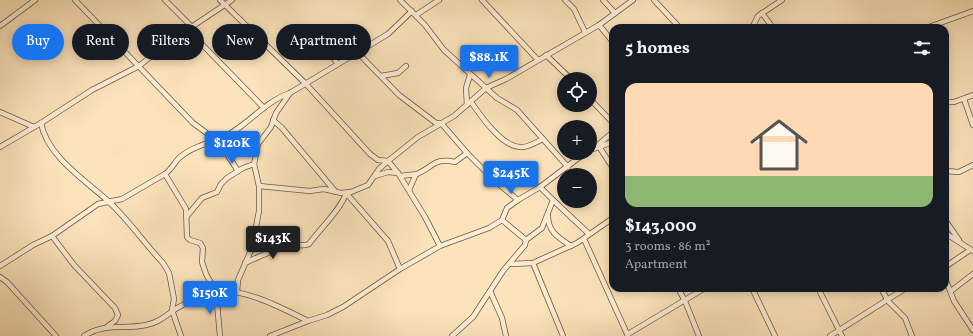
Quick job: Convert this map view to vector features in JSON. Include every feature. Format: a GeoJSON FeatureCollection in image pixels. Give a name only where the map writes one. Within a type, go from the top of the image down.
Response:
{"type":"FeatureCollection","features":[{"type":"Feature","properties":{"kind":"street"},"geometry":{"type":"LineString","coordinates":[[0,26],[35,0]]}},
{"type":"Feature","properties":{"kind":"street"},"geometry":{"type":"LineString","coordinates":[[75,0],[193,123],[217,140],[238,171]]}},
{"type":"Feature","properties":{"kind":"street"},"geometry":{"type":"LineString","coordinates":[[165,0],[186,24]]}},
{"type":"Feature","properties":{"kind":"street"},"geometry":{"type":"LineString","coordinates":[[220,0],[306,84],[370,154],[378,160],[388,161],[399,174],[409,190],[440,246]]}},
{"type":"Feature","properties":{"kind":"street"},"geometry":{"type":"LineString","coordinates":[[195,24],[232,0]]}},
{"type":"Feature","properties":{"kind":"street"},"geometry":{"type":"LineString","coordinates":[[400,0],[414,13],[444,50],[497,98],[517,110],[568,167]]}},
{"type":"Feature","properties":{"kind":"street"},"geometry":{"type":"LineString","coordinates":[[371,45],[388,34],[414,13],[439,0]]}},
{"type":"Feature","properties":{"kind":"street"},"geometry":{"type":"LineString","coordinates":[[482,0],[538,60]]}},
{"type":"Feature","properties":{"kind":"street"},"geometry":{"type":"LineString","coordinates":[[565,0],[574,9],[585,32]]}},
{"type":"Feature","properties":{"kind":"street"},"geometry":{"type":"LineString","coordinates":[[603,0],[615,13]]}},
{"type":"Feature","properties":{"kind":"street"},"geometry":{"type":"LineString","coordinates":[[259,186],[310,191],[324,189],[346,193],[368,185],[388,161],[418,137],[469,103],[486,88],[506,79],[599,25],[633,0]]}},
{"type":"Feature","properties":{"kind":"street"},"geometry":{"type":"LineString","coordinates":[[654,0],[676,24]]}},
{"type":"Feature","properties":{"kind":"street"},"geometry":{"type":"LineString","coordinates":[[754,24],[758,16],[782,0]]}},
{"type":"Feature","properties":{"kind":"street"},"geometry":{"type":"LineString","coordinates":[[937,24],[973,11]]}},
{"type":"Feature","properties":{"kind":"street"},"geometry":{"type":"LineString","coordinates":[[762,13],[770,24]]}},
{"type":"Feature","properties":{"kind":"street"},"geometry":{"type":"LineString","coordinates":[[599,25],[609,37]]}},
{"type":"Feature","properties":{"kind":"street"},"geometry":{"type":"LineString","coordinates":[[204,44],[264,108]]}},
{"type":"Feature","properties":{"kind":"street"},"geometry":{"type":"LineString","coordinates":[[546,55],[564,72]]}},
{"type":"Feature","properties":{"kind":"street"},"geometry":{"type":"LineString","coordinates":[[0,147],[41,123],[88,92],[139,66],[147,60]]}},
{"type":"Feature","properties":{"kind":"street"},"geometry":{"type":"LineString","coordinates":[[0,266],[33,245],[52,236],[98,204],[122,199],[165,174],[173,167],[180,157],[205,143],[217,140],[277,98],[306,84],[343,60]]}},
{"type":"Feature","properties":{"kind":"street"},"geometry":{"type":"LineString","coordinates":[[365,60],[408,102],[417,107],[436,123],[441,123],[467,154],[496,182],[518,200]]}},
{"type":"Feature","properties":{"kind":"street"},"geometry":{"type":"LineString","coordinates":[[382,76],[398,73],[406,66]]}},
{"type":"Feature","properties":{"kind":"street"},"geometry":{"type":"LineString","coordinates":[[470,74],[466,88],[469,103],[489,126],[512,145],[519,148],[526,147],[543,139]]}},
{"type":"Feature","properties":{"kind":"street"},"geometry":{"type":"LineString","coordinates":[[237,292],[238,280],[252,248],[259,211],[259,186],[254,164],[258,144],[290,93]]}},
{"type":"Feature","properties":{"kind":"street"},"geometry":{"type":"LineString","coordinates":[[949,102],[954,102],[973,95]]}},
{"type":"Feature","properties":{"kind":"street"},"geometry":{"type":"LineString","coordinates":[[964,99],[973,125]]}},
{"type":"Feature","properties":{"kind":"street"},"geometry":{"type":"LineString","coordinates":[[597,106],[609,119]]}},
{"type":"Feature","properties":{"kind":"street"},"geometry":{"type":"LineString","coordinates":[[0,112],[34,127]]}},
{"type":"Feature","properties":{"kind":"street"},"geometry":{"type":"LineString","coordinates":[[273,120],[282,128],[334,190]]}},
{"type":"Feature","properties":{"kind":"street"},"geometry":{"type":"LineString","coordinates":[[41,123],[43,134],[66,164],[90,188],[108,202],[163,263],[169,273],[174,299],[172,310],[168,316],[147,325],[108,326],[84,336]]}},
{"type":"Feature","properties":{"kind":"street"},"geometry":{"type":"LineString","coordinates":[[598,145],[609,135]]}},
{"type":"Feature","properties":{"kind":"street"},"geometry":{"type":"LineString","coordinates":[[598,145],[609,143]]}},
{"type":"Feature","properties":{"kind":"street"},"geometry":{"type":"LineString","coordinates":[[598,145],[609,162]]}},
{"type":"Feature","properties":{"kind":"street"},"geometry":{"type":"LineString","coordinates":[[374,176],[388,172],[399,174],[416,174],[436,161],[449,160],[455,162],[467,154]]}},
{"type":"Feature","properties":{"kind":"street"},"geometry":{"type":"LineString","coordinates":[[378,160],[379,170]]}},
{"type":"Feature","properties":{"kind":"street"},"geometry":{"type":"LineString","coordinates":[[270,336],[327,315],[343,307],[400,269],[440,246],[489,228],[502,220],[507,208],[540,187],[576,160]]}},
{"type":"Feature","properties":{"kind":"street"},"geometry":{"type":"LineString","coordinates":[[187,216],[202,198],[217,192],[224,181],[238,171],[254,164]]}},
{"type":"Feature","properties":{"kind":"street"},"geometry":{"type":"LineString","coordinates":[[949,171],[959,172],[973,165]]}},
{"type":"Feature","properties":{"kind":"street"},"geometry":{"type":"LineString","coordinates":[[165,174],[186,209],[187,238],[200,243],[203,248],[202,262],[216,292],[220,336]]}},
{"type":"Feature","properties":{"kind":"street"},"geometry":{"type":"LineString","coordinates":[[409,190],[416,174]]}},
{"type":"Feature","properties":{"kind":"street"},"geometry":{"type":"LineString","coordinates":[[540,187],[589,234]]}},
{"type":"Feature","properties":{"kind":"street"},"geometry":{"type":"LineString","coordinates":[[245,263],[267,253],[292,245],[305,246],[309,244],[345,199],[346,193]]}},
{"type":"Feature","properties":{"kind":"street"},"geometry":{"type":"LineString","coordinates":[[346,193],[388,241],[400,269]]}},
{"type":"Feature","properties":{"kind":"street"},"geometry":{"type":"LineString","coordinates":[[542,228],[553,200]]}},
{"type":"Feature","properties":{"kind":"street"},"geometry":{"type":"LineString","coordinates":[[548,214],[549,227],[558,237],[571,246]]}},
{"type":"Feature","properties":{"kind":"street"},"geometry":{"type":"LineString","coordinates":[[502,220],[526,240]]}},
{"type":"Feature","properties":{"kind":"street"},"geometry":{"type":"LineString","coordinates":[[511,264],[534,264],[584,239],[609,221]]}},
{"type":"Feature","properties":{"kind":"street"},"geometry":{"type":"LineString","coordinates":[[949,226],[962,244]]}},
{"type":"Feature","properties":{"kind":"street"},"geometry":{"type":"LineString","coordinates":[[455,335],[473,317],[503,271],[511,264],[525,245],[526,240],[542,228],[549,227]]}},
{"type":"Feature","properties":{"kind":"street"},"geometry":{"type":"LineString","coordinates":[[52,236],[74,265],[115,308],[118,315],[115,321],[108,326]]}},
{"type":"Feature","properties":{"kind":"street"},"geometry":{"type":"LineString","coordinates":[[949,236],[972,250],[949,264]]}},
{"type":"Feature","properties":{"kind":"street"},"geometry":{"type":"LineString","coordinates":[[584,239],[628,335],[699,292]]}},
{"type":"Feature","properties":{"kind":"street"},"geometry":{"type":"LineString","coordinates":[[534,264],[563,336]]}},
{"type":"Feature","properties":{"kind":"street"},"geometry":{"type":"LineString","coordinates":[[951,291],[973,274]]}},
{"type":"Feature","properties":{"kind":"street"},"geometry":{"type":"LineString","coordinates":[[0,276],[56,336]]}},
{"type":"Feature","properties":{"kind":"street"},"geometry":{"type":"LineString","coordinates":[[949,287],[954,301],[973,330]]}},
{"type":"Feature","properties":{"kind":"street"},"geometry":{"type":"LineString","coordinates":[[490,291],[502,318],[506,336]]}},
{"type":"Feature","properties":{"kind":"street"},"geometry":{"type":"LineString","coordinates":[[172,310],[216,292],[237,292],[285,309],[308,321]]}},
{"type":"Feature","properties":{"kind":"street"},"geometry":{"type":"LineString","coordinates":[[680,292],[699,336]]}},
{"type":"Feature","properties":{"kind":"street"},"geometry":{"type":"LineString","coordinates":[[754,292],[775,336]]}},
{"type":"Feature","properties":{"kind":"street"},"geometry":{"type":"LineString","coordinates":[[820,292],[838,331],[842,336]]}},
{"type":"Feature","properties":{"kind":"street"},"geometry":{"type":"LineString","coordinates":[[883,292],[888,301],[905,318],[912,336]]}},
{"type":"Feature","properties":{"kind":"street"},"geometry":{"type":"LineString","coordinates":[[830,336],[900,292]]}},
{"type":"Feature","properties":{"kind":"street"},"geometry":{"type":"LineString","coordinates":[[172,310],[181,336]]}}]}
